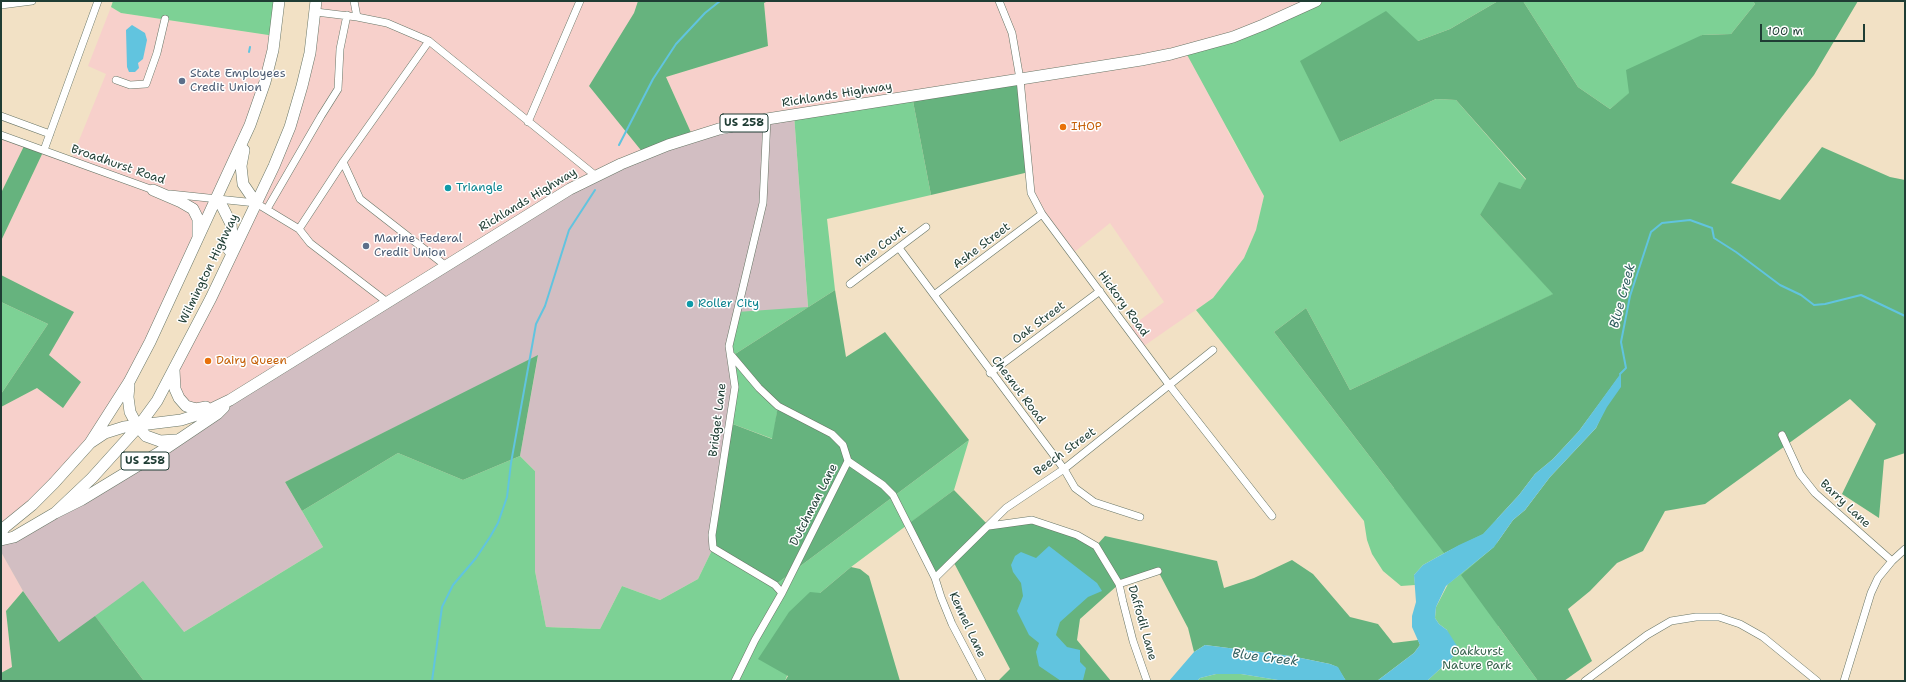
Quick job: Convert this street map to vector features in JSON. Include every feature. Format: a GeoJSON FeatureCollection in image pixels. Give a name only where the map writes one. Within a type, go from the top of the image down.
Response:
{"type":"FeatureCollection","features":[{"type":"Feature","properties":{"kind":"main road","name":"Wilmington Highway"},"geometry":{"type":"LineString","coordinates":[[90,442],[129,382],[168,305],[250,125],[265,82],[273,50],[279,1]]}},
{"type":"Feature","properties":{"kind":"main road","name":"Richlands Highway"},"geometry":{"type":"LineString","coordinates":[[90,442],[106,433],[124,427],[138,427],[181,420],[203,413],[230,400],[542,205],[621,164],[693,136],[767,119],[1141,60],[1202,46],[1263,25],[1316,1]]}},
{"type":"Feature","properties":{"kind":"main road","name":"Wilmington Highway"},"geometry":{"type":"LineString","coordinates":[[55,512],[92,478],[138,427],[157,401],[174,369],[223,274],[274,166],[290,127],[302,86],[316,6]]}},
{"type":"Feature","properties":{"kind":"main road"},"geometry":{"type":"LineString","coordinates":[[250,125],[241,166],[243,184],[256,203]]}},
{"type":"Feature","properties":{"kind":"main road"},"geometry":{"type":"LineString","coordinates":[[153,190],[182,202],[192,210],[198,219],[198,241]]}},
{"type":"Feature","properties":{"kind":"main road"},"geometry":{"type":"LineString","coordinates":[[218,198],[231,224],[232,237],[223,274]]}},
{"type":"Feature","properties":{"kind":"main road"},"geometry":{"type":"LineString","coordinates":[[174,369],[174,389],[186,406],[196,409],[230,400]]}},
{"type":"Feature","properties":{"kind":"main road"},"geometry":{"type":"LineString","coordinates":[[129,382],[128,397],[130,412],[138,427],[146,436],[160,441],[176,440]]}},
{"type":"Feature","properties":{"kind":"main road","name":"Richlands Highway"},"geometry":{"type":"LineString","coordinates":[[55,512],[81,500],[166,448],[217,414],[230,400]]}},
{"type":"Feature","properties":{"kind":"main road"},"geometry":{"type":"LineString","coordinates":[[1,532],[5,526],[32,505],[54,483],[90,442]]}},
{"type":"Feature","properties":{"kind":"main road"},"geometry":{"type":"LineString","coordinates":[[1,540],[14,537],[55,512]]}},
{"type":"Feature","properties":{"kind":"street"},"geometry":{"type":"LineString","coordinates":[[1,5],[32,1]]}},
{"type":"Feature","properties":{"kind":"street"},"geometry":{"type":"LineString","coordinates":[[44,150],[98,1]]}},
{"type":"Feature","properties":{"kind":"street"},"geometry":{"type":"LineString","coordinates":[[354,1],[357,17]]}},
{"type":"Feature","properties":{"kind":"street"},"geometry":{"type":"LineString","coordinates":[[528,122],[580,1]]}},
{"type":"Feature","properties":{"kind":"street","name":"Hickory Road"},"geometry":{"type":"LineString","coordinates":[[999,1],[1012,34],[1020,79],[1031,193],[1042,214],[1170,386],[1272,516]]}},
{"type":"Feature","properties":{"kind":"street"},"geometry":{"type":"LineString","coordinates":[[316,6],[401,28],[429,41],[596,176]]}},
{"type":"Feature","properties":{"kind":"street"},"geometry":{"type":"LineString","coordinates":[[267,209],[338,89],[340,49],[348,15]]}},
{"type":"Feature","properties":{"kind":"street"},"geometry":{"type":"LineString","coordinates":[[116,80],[130,85],[146,84],[157,53],[165,20]]}},
{"type":"Feature","properties":{"kind":"street"},"geometry":{"type":"LineString","coordinates":[[298,229],[342,162],[429,41]]}},
{"type":"Feature","properties":{"kind":"street"},"geometry":{"type":"LineString","coordinates":[[1,116],[50,134]]}},
{"type":"Feature","properties":{"kind":"street","name":"Bridget Lane"},"geometry":{"type":"LineString","coordinates":[[767,119],[763,203],[729,346],[732,356],[735,388],[712,535],[713,548],[775,585],[782,593]]}},
{"type":"Feature","properties":{"kind":"street","name":"Broadhurst Road"},"geometry":{"type":"LineString","coordinates":[[1,135],[153,190],[178,195],[256,203]]}},
{"type":"Feature","properties":{"kind":"street"},"geometry":{"type":"LineString","coordinates":[[342,162],[360,199],[446,266]]}},
{"type":"Feature","properties":{"kind":"street"},"geometry":{"type":"LineString","coordinates":[[256,203],[298,229],[312,245],[387,302]]}},
{"type":"Feature","properties":{"kind":"street","name":"Ashe Street"},"geometry":{"type":"LineString","coordinates":[[934,296],[1042,214]]}},
{"type":"Feature","properties":{"kind":"street","name":"Pine Court"},"geometry":{"type":"LineString","coordinates":[[850,284],[926,227]]}},
{"type":"Feature","properties":{"kind":"street","name":"Chesnut Road"},"geometry":{"type":"LineString","coordinates":[[898,248],[990,373],[1064,469],[1075,488],[1094,502],[1140,517]]}},
{"type":"Feature","properties":{"kind":"street","name":"Oak Street"},"geometry":{"type":"LineString","coordinates":[[990,373],[1100,291]]}},
{"type":"Feature","properties":{"kind":"street","name":"Beech Street"},"geometry":{"type":"LineString","coordinates":[[935,578],[1006,508],[1064,469],[1214,350]]}},
{"type":"Feature","properties":{"kind":"street","name":"Dutchman Lane"},"geometry":{"type":"LineString","coordinates":[[732,356],[759,388],[778,406],[832,434],[843,445],[848,461],[782,593],[735,681]]}},
{"type":"Feature","properties":{"kind":"street","name":"Barry Lane"},"geometry":{"type":"LineString","coordinates":[[1782,435],[1800,474],[1815,493],[1892,561]]}},
{"type":"Feature","properties":{"kind":"street","name":"Kennel Lane"},"geometry":{"type":"LineString","coordinates":[[848,461],[883,485],[893,495],[935,578],[952,624],[982,681]]}},
{"type":"Feature","properties":{"kind":"street","name":"Daffodil Lane"},"geometry":{"type":"LineString","coordinates":[[989,526],[1032,520],[1077,535],[1096,546],[1119,584],[1122,602],[1133,641],[1147,681]]}},
{"type":"Feature","properties":{"kind":"street"},"geometry":{"type":"LineString","coordinates":[[1844,681],[1878,578],[1892,561],[1905,549]]}},
{"type":"Feature","properties":{"kind":"street"},"geometry":{"type":"LineString","coordinates":[[1119,584],[1158,571]]}},
{"type":"Feature","properties":{"kind":"street"},"geometry":{"type":"LineString","coordinates":[[1585,681],[1647,635],[1671,621],[1696,617],[1719,617],[1740,624],[1763,637],[1817,681]]}},
{"type":"Feature","properties":{"kind":"shaded area"},"geometry":{"type":"Polygon","coordinates":[[[316,1],[638,1],[634,13],[644,154],[230,400],[196,409],[186,406],[174,369],[290,127],[316,1]]]}},
{"type":"Feature","properties":{"kind":"shaded area"},"geometry":{"type":"Polygon","coordinates":[[[1316,1],[1227,130],[1264,196],[1256,230],[1244,258],[1213,298],[1141,348],[1128,329],[1164,302],[1110,223],[1072,254],[1031,193],[1020,79],[693,137],[666,77],[768,46],[764,2],[1316,1]]]}},
{"type":"Feature","properties":{"kind":"shaded area"},"geometry":{"type":"Polygon","coordinates":[[[111,7],[121,13],[275,36],[265,82],[173,296],[89,444],[1,532],[1,407],[37,388],[49,355],[73,312],[1,275],[1,241],[44,150],[71,160],[106,74],[88,66],[111,7]]]}},
{"type":"Feature","properties":{"kind":"shaded area"},"geometry":{"type":"Polygon","coordinates":[[[794,114],[808,308],[732,336],[735,387],[713,548],[698,579],[660,600],[622,586],[600,629],[546,627],[535,571],[535,471],[520,456],[538,356],[285,482],[323,547],[184,632],[59,642],[23,591],[1,552],[1,540],[81,500],[230,400],[570,189],[644,154],[794,114]]]}},
{"type":"Feature","properties":{"kind":"shaded area"},"geometry":{"type":"Polygon","coordinates":[[[1,135],[25,144],[1,193],[1,135]]]}},
{"type":"Feature","properties":{"kind":"shaded area"},"geometry":{"type":"Polygon","coordinates":[[[1,552],[23,591],[6,611],[12,667],[1,673],[1,552]]]}},
{"type":"Feature","properties":{"kind":"green space"},"geometry":{"type":"Polygon","coordinates":[[[113,1],[279,1],[275,36],[121,13],[111,7],[113,1]]]}},
{"type":"Feature","properties":{"kind":"green space"},"geometry":{"type":"Polygon","coordinates":[[[638,1],[768,1],[764,3],[768,46],[666,77],[693,137],[644,154],[589,86],[634,13],[638,1]]]}},
{"type":"Feature","properties":{"kind":"green space","name":"Oakkurst Nature Park"},"geometry":{"type":"Polygon","coordinates":[[[1316,1],[1498,1],[1450,29],[1418,41],[1340,142],[1436,99],[1456,100],[1526,180],[1520,189],[1480,215],[1554,294],[1350,390],[1306,308],[1274,332],[1394,488],[1495,389],[1498,626],[1538,681],[1427,681],[1453,657],[1447,630],[1439,624],[1435,618],[1436,607],[1448,584],[1494,547],[1459,545],[1423,565],[1414,575],[1415,585],[1401,586],[1383,571],[1372,554],[1367,540],[1364,521],[1196,310],[1213,298],[1244,258],[1256,230],[1264,196],[1185,51],[1316,1]]]}},
{"type":"Feature","properties":{"kind":"green space"},"geometry":{"type":"Polygon","coordinates":[[[1498,1],[1523,1],[1578,87],[1610,109],[1629,93],[1626,70],[1702,35],[1731,34],[1755,4],[1753,1],[1858,1],[1814,75],[1731,183],[1780,200],[1822,147],[1890,177],[1905,180],[1905,453],[1884,460],[1879,518],[1842,494],[1876,424],[1850,399],[1705,504],[1665,511],[1643,551],[1617,563],[1590,591],[1568,609],[1592,661],[1564,681],[1538,681],[1461,575],[1494,547],[1513,520],[1525,510],[1550,477],[1596,428],[1621,374],[1579,431],[1553,459],[1535,474],[1519,495],[1483,534],[1444,553],[1274,332],[1306,308],[1350,390],[1553,294],[1480,215],[1499,182],[1520,189],[1526,179],[1456,100],[1436,99],[1340,142],[1300,61],[1386,11],[1418,41],[1450,29],[1498,1]]]}},
{"type":"Feature","properties":{"kind":"green space"},"geometry":{"type":"Polygon","coordinates":[[[1523,1],[1753,1],[1755,4],[1731,34],[1702,35],[1610,109],[1578,87],[1523,1]]]}},
{"type":"Feature","properties":{"kind":"green space"},"geometry":{"type":"Polygon","coordinates":[[[1020,79],[1029,172],[931,195],[912,96],[1020,79]]]}},
{"type":"Feature","properties":{"kind":"green space"},"geometry":{"type":"Polygon","coordinates":[[[912,96],[931,195],[827,219],[835,290],[732,356],[778,406],[773,439],[730,423],[735,387],[729,346],[737,312],[808,307],[794,114],[912,96]]]}},
{"type":"Feature","properties":{"kind":"green space"},"geometry":{"type":"Polygon","coordinates":[[[25,144],[44,150],[1,241],[1,193],[25,144]]]}},
{"type":"Feature","properties":{"kind":"green space"},"geometry":{"type":"Polygon","coordinates":[[[1,275],[74,312],[49,355],[81,382],[63,408],[37,388],[1,407],[1,394],[48,324],[1,302],[1,275]]]}},
{"type":"Feature","properties":{"kind":"green space"},"geometry":{"type":"Polygon","coordinates":[[[835,290],[846,357],[885,332],[969,440],[775,585],[713,548],[730,423],[772,439],[778,406],[732,356],[835,290]]]}},
{"type":"Feature","properties":{"kind":"green space"},"geometry":{"type":"Polygon","coordinates":[[[1,302],[48,324],[1,394],[1,302]]]}},
{"type":"Feature","properties":{"kind":"green space"},"geometry":{"type":"Polygon","coordinates":[[[538,355],[520,456],[463,480],[398,453],[302,511],[285,482],[538,355]]]}},
{"type":"Feature","properties":{"kind":"green space"},"geometry":{"type":"Polygon","coordinates":[[[969,440],[954,490],[851,567],[820,593],[785,681],[144,681],[95,616],[143,581],[184,632],[323,547],[302,511],[398,453],[463,480],[520,456],[535,471],[535,571],[546,627],[600,629],[622,586],[660,600],[698,579],[713,548],[775,585],[969,440]]]}},
{"type":"Feature","properties":{"kind":"green space"},"geometry":{"type":"Polygon","coordinates":[[[954,490],[989,526],[1032,520],[1096,546],[1105,536],[1217,561],[1224,588],[1254,578],[1292,560],[1313,574],[1350,617],[1378,624],[1393,643],[1418,640],[1420,645],[1414,653],[1377,681],[1346,681],[1337,667],[1330,664],[1291,656],[1205,645],[1194,652],[1188,628],[1158,571],[1119,584],[1080,619],[1077,640],[1111,681],[998,681],[1010,669],[953,561],[935,578],[908,524],[954,490]]]}},
{"type":"Feature","properties":{"kind":"green space"},"geometry":{"type":"Polygon","coordinates":[[[851,567],[860,569],[869,576],[900,681],[785,681],[788,676],[758,659],[789,612],[810,592],[820,593],[851,567]]]}},
{"type":"Feature","properties":{"kind":"green space"},"geometry":{"type":"Polygon","coordinates":[[[23,591],[59,642],[95,616],[144,681],[1,681],[1,673],[12,667],[6,611],[23,591]]]}},
{"type":"Feature","properties":{"kind":"green space"},"geometry":{"type":"Polygon","coordinates":[[[1216,674],[1241,674],[1284,681],[1197,681],[1200,678],[1216,674]]]}},
{"type":"Feature","properties":{"kind":"water"},"geometry":{"type":"Polygon","coordinates":[[[132,25],[145,33],[147,40],[143,59],[138,63],[139,68],[135,72],[129,72],[127,67],[126,30],[132,25]]]}},
{"type":"Feature","properties":{"kind":"water"},"geometry":{"type":"Polygon","coordinates":[[[1621,373],[1621,387],[1607,407],[1596,428],[1550,477],[1525,510],[1513,520],[1494,547],[1446,586],[1436,607],[1435,618],[1439,624],[1447,630],[1457,646],[1453,657],[1427,681],[1377,681],[1414,653],[1420,645],[1412,627],[1412,616],[1416,602],[1414,575],[1423,565],[1459,545],[1483,534],[1519,495],[1535,474],[1553,459],[1579,431],[1621,373]]]}},
{"type":"Feature","properties":{"kind":"water"},"geometry":{"type":"Polygon","coordinates":[[[1049,546],[1097,583],[1102,591],[1088,597],[1060,622],[1056,635],[1067,647],[1080,650],[1080,662],[1086,668],[1083,680],[1080,681],[1061,681],[1039,666],[1036,652],[1039,643],[1029,635],[1017,611],[1023,596],[1021,583],[1013,572],[1011,565],[1015,556],[1021,552],[1036,558],[1049,546]]]}},
{"type":"Feature","properties":{"kind":"water"},"geometry":{"type":"Polygon","coordinates":[[[1205,645],[1291,656],[1330,664],[1338,667],[1346,681],[1284,681],[1241,674],[1216,674],[1200,678],[1197,681],[1169,681],[1194,652],[1205,645]]]}},
{"type":"Feature","properties":{"kind":"waterway"},"geometry":{"type":"LineString","coordinates":[[619,145],[653,79],[676,44],[705,13],[720,1]]}},
{"type":"Feature","properties":{"kind":"waterway"},"geometry":{"type":"LineString","coordinates":[[249,52],[250,47]]}},
{"type":"Feature","properties":{"kind":"waterway"},"geometry":{"type":"LineString","coordinates":[[432,681],[442,607],[453,585],[476,558],[498,523],[507,497],[511,463],[536,324],[545,306],[569,230],[595,190]]}},
{"type":"Feature","properties":{"kind":"waterway","name":"Blue Creek"},"geometry":{"type":"LineString","coordinates":[[1620,374],[1626,368],[1621,342],[1630,296],[1651,232],[1662,223],[1690,220],[1712,228],[1714,238],[1736,252],[1780,285],[1801,295],[1814,305],[1825,304],[1861,295],[1905,316]]}},
{"type":"Feature","properties":{"kind":"place","name":"State Employees Credit Union"},"geometry":{"type":"Point","coordinates":[182,81]}},
{"type":"Feature","properties":{"kind":"place","name":"IHOP"},"geometry":{"type":"Point","coordinates":[1063,127]}},
{"type":"Feature","properties":{"kind":"place","name":"Triangle"},"geometry":{"type":"Point","coordinates":[448,188]}},
{"type":"Feature","properties":{"kind":"place","name":"Marine Federal Credit Union"},"geometry":{"type":"Point","coordinates":[366,246]}},
{"type":"Feature","properties":{"kind":"place","name":"Roller City"},"geometry":{"type":"Point","coordinates":[690,304]}},
{"type":"Feature","properties":{"kind":"place","name":"Dairy Queen"},"geometry":{"type":"Point","coordinates":[208,361]}}]}
